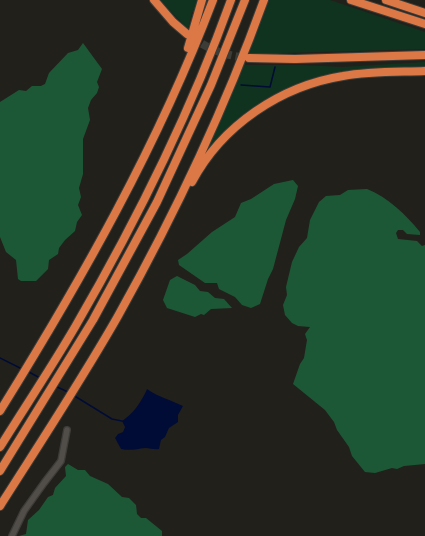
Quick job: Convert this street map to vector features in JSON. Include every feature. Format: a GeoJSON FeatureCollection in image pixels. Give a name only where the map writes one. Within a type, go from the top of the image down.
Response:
{"type":"FeatureCollection","features":[{"type":"Feature","properties":{"kind":"highway"},"geometry":{"type":"LineString","coordinates":[[154,0],[173,22],[186,34]]}},
{"type":"Feature","properties":{"kind":"highway"},"geometry":{"type":"LineString","coordinates":[[152,140],[191,40],[202,0]]}},
{"type":"Feature","properties":{"kind":"highway"},"geometry":{"type":"LineString","coordinates":[[0,410],[47,335],[96,250],[152,140],[180,80],[213,0]]}},
{"type":"Feature","properties":{"kind":"highway"},"geometry":{"type":"LineString","coordinates":[[0,448],[74,328],[113,260],[179,127],[210,57],[231,0]]}},
{"type":"Feature","properties":{"kind":"highway"},"geometry":{"type":"LineString","coordinates":[[1,469],[89,327],[157,202],[194,123],[245,0]]}},
{"type":"Feature","properties":{"kind":"highway"},"geometry":{"type":"LineString","coordinates":[[139,277],[202,150],[243,54],[264,0]]}},
{"type":"Feature","properties":{"kind":"highway"},"geometry":{"type":"LineString","coordinates":[[351,0],[425,24]]}},
{"type":"Feature","properties":{"kind":"highway"},"geometry":{"type":"LineString","coordinates":[[386,0],[425,13]]}},
{"type":"Feature","properties":{"kind":"highway"},"geometry":{"type":"LineString","coordinates":[[401,0],[425,9]]}},
{"type":"Feature","properties":{"kind":"highway"},"geometry":{"type":"LineString","coordinates":[[249,58],[295,59],[425,55]]}},
{"type":"Feature","properties":{"kind":"highway"},"geometry":{"type":"LineString","coordinates":[[0,506],[94,356],[152,256],[196,175],[222,140],[252,114],[270,102],[303,86],[330,78],[356,74],[425,71]]}},
{"type":"Feature","properties":{"kind":"street"},"geometry":{"type":"LineString","coordinates":[[12,536],[24,511],[61,461],[67,430]]}},
{"type":"Feature","properties":{"kind":"green space"},"geometry":{"type":"Polygon","coordinates":[[[160,0],[197,0],[194,12],[192,12],[188,29],[160,0]]]}},
{"type":"Feature","properties":{"kind":"green space"},"geometry":{"type":"Polygon","coordinates":[[[269,0],[330,0],[425,32],[425,49],[282,53],[273,55],[250,54],[245,65],[342,67],[425,62],[425,67],[380,69],[336,74],[293,86],[249,111],[230,127],[203,156],[256,34],[269,0]]]}},
{"type":"Feature","properties":{"kind":"green space"},"geometry":{"type":"Polygon","coordinates":[[[83,43],[102,69],[97,82],[99,87],[97,93],[91,100],[88,108],[90,120],[83,139],[83,174],[79,188],[81,197],[78,205],[82,215],[77,222],[75,231],[59,248],[58,254],[49,260],[48,269],[36,281],[21,281],[18,279],[16,260],[6,252],[0,237],[0,102],[19,90],[26,91],[32,86],[41,86],[45,84],[49,73],[68,53],[78,50],[83,43]]]}},
{"type":"Feature","properties":{"kind":"green space"},"geometry":{"type":"Polygon","coordinates":[[[293,180],[298,186],[295,199],[286,220],[273,269],[268,279],[260,304],[251,308],[242,305],[235,297],[219,289],[217,283],[205,283],[179,265],[178,260],[212,232],[235,217],[241,203],[251,199],[274,184],[293,180]]]}},
{"type":"Feature","properties":{"kind":"green space"},"geometry":{"type":"Polygon","coordinates":[[[367,189],[375,192],[396,207],[420,232],[420,235],[407,234],[403,230],[398,230],[396,233],[398,239],[417,241],[422,246],[425,245],[425,464],[404,466],[397,469],[392,468],[375,473],[365,472],[352,456],[349,447],[325,410],[293,384],[300,364],[304,358],[307,340],[305,334],[310,327],[298,326],[292,323],[285,315],[283,305],[287,295],[286,287],[292,262],[299,247],[307,238],[310,220],[319,202],[326,196],[340,195],[348,190],[367,189]]]}},
{"type":"Feature","properties":{"kind":"green space"},"geometry":{"type":"Polygon","coordinates":[[[177,276],[195,285],[200,291],[208,292],[215,298],[224,299],[232,308],[211,309],[204,315],[201,314],[195,317],[167,308],[163,300],[170,280],[177,276]]]}},
{"type":"Feature","properties":{"kind":"green space"},"geometry":{"type":"Polygon","coordinates":[[[68,464],[78,470],[85,470],[90,476],[108,484],[122,497],[129,498],[136,505],[137,514],[141,518],[146,518],[162,531],[162,536],[19,536],[26,534],[28,520],[39,510],[48,497],[53,495],[55,488],[66,476],[65,467],[68,464]]]}},
{"type":"Feature","properties":{"kind":"water"},"geometry":{"type":"Polygon","coordinates":[[[147,389],[183,406],[178,415],[178,422],[169,428],[165,437],[161,440],[159,449],[121,449],[115,438],[118,434],[123,432],[125,427],[122,421],[137,407],[147,389]]]}},
{"type":"Feature","properties":{"kind":"waterway"},"geometry":{"type":"LineString","coordinates":[[241,85],[270,87],[275,67]]}},
{"type":"Feature","properties":{"kind":"waterway"},"geometry":{"type":"LineString","coordinates":[[0,358],[22,369]]}},
{"type":"Feature","properties":{"kind":"waterway"},"geometry":{"type":"LineString","coordinates":[[27,371],[40,378]]}},
{"type":"Feature","properties":{"kind":"waterway"},"geometry":{"type":"LineString","coordinates":[[55,386],[68,392]]}},
{"type":"Feature","properties":{"kind":"waterway"},"geometry":{"type":"LineString","coordinates":[[73,395],[112,419],[122,421]]}},
{"type":"Feature","properties":{"kind":"tunnel"},"geometry":{"type":"LineString","coordinates":[[192,37],[218,52],[248,58]]}}]}
